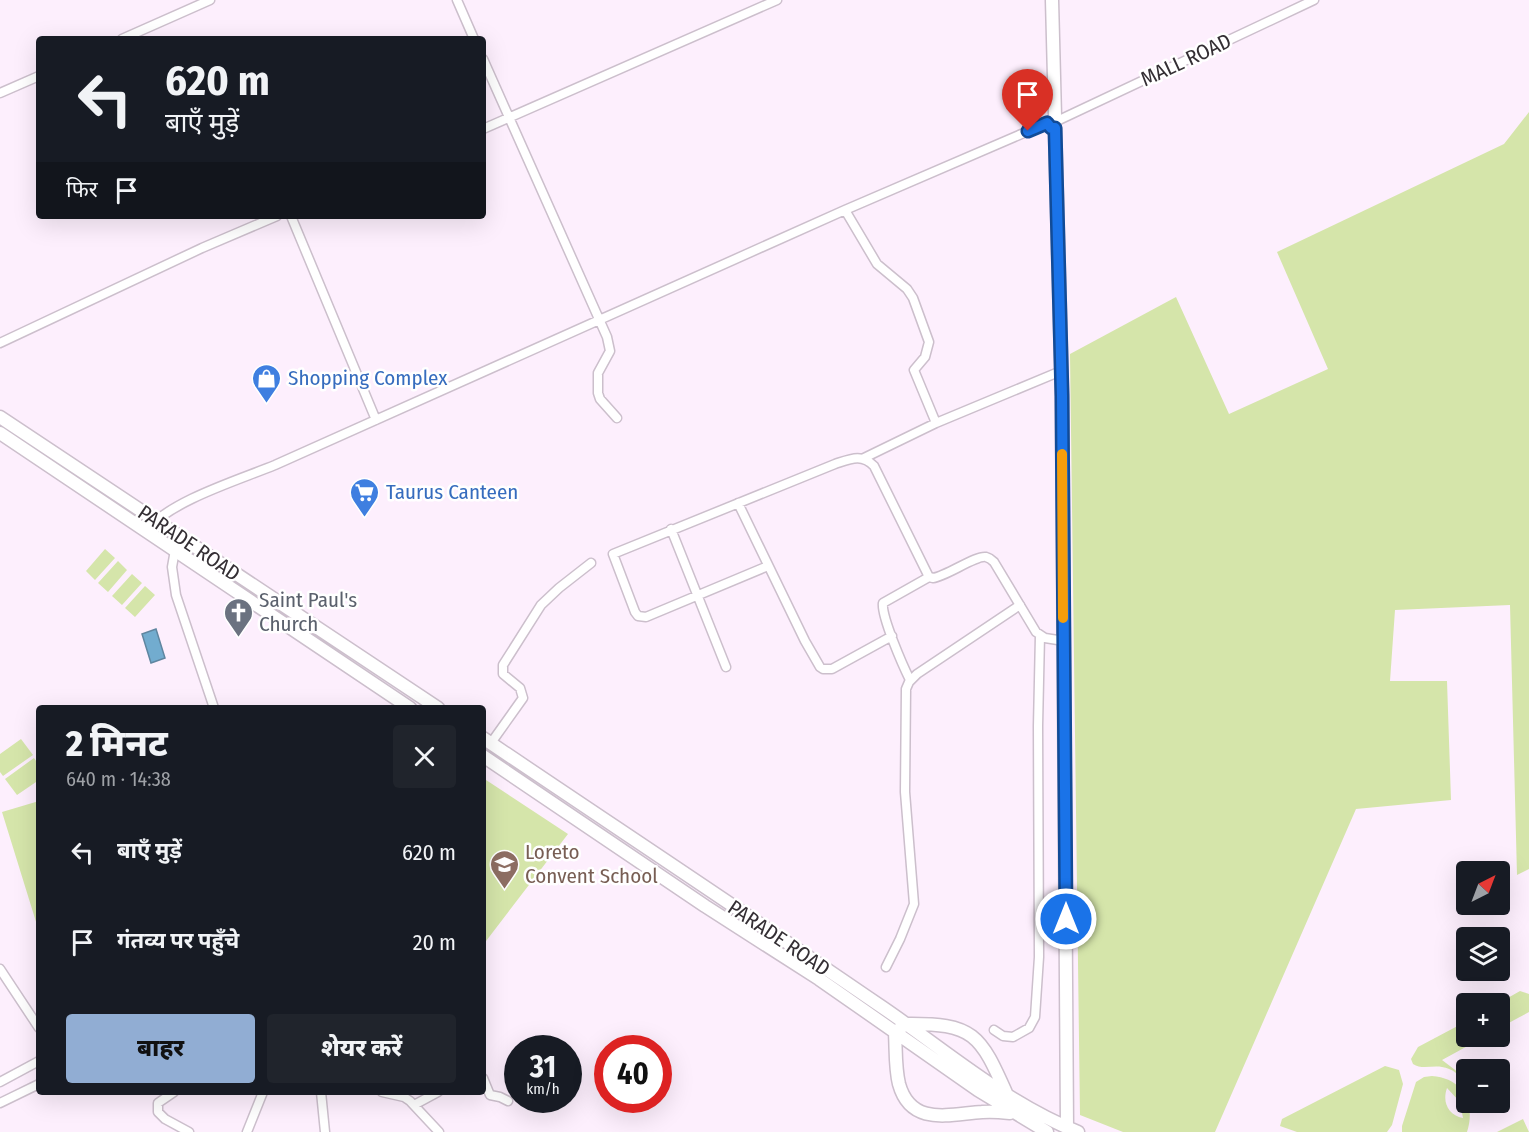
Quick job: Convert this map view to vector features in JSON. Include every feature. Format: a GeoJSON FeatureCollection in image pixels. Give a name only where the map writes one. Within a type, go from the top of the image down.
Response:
{"type":"FeatureCollection","features":[{"type":"Feature","properties":{"kind":"street"},"geometry":{"type":"LineString","coordinates":[[129,36],[210,0]]}},
{"type":"Feature","properties":{"kind":"street"},"geometry":{"type":"LineString","coordinates":[[457,0],[473,36]]}},
{"type":"Feature","properties":{"kind":"street"},"geometry":{"type":"LineString","coordinates":[[486,128],[777,0]]}},
{"type":"Feature","properties":{"kind":"street"},"geometry":{"type":"LineString","coordinates":[[1052,0],[1061,371],[1073,1130]]}},
{"type":"Feature","properties":{"kind":"street","name":"MALL ROAD"},"geometry":{"type":"LineString","coordinates":[[150,525],[178,505],[275,465],[845,210],[1054,122],[1314,0]]}},
{"type":"Feature","properties":{"kind":"street"},"geometry":{"type":"LineString","coordinates":[[486,66],[610,345],[610,351],[598,374],[598,393],[605,406],[617,418]]}},
{"type":"Feature","properties":{"kind":"street"},"geometry":{"type":"LineString","coordinates":[[0,93],[36,77]]}},
{"type":"Feature","properties":{"kind":"street"},"geometry":{"type":"LineString","coordinates":[[845,210],[876,264],[906,289],[913,298],[929,342],[925,357],[914,370],[936,423]]}},
{"type":"Feature","properties":{"kind":"street"},"geometry":{"type":"LineString","coordinates":[[0,343],[202,248],[270,219]]}},
{"type":"Feature","properties":{"kind":"street"},"geometry":{"type":"LineString","coordinates":[[292,219],[376,420]]}},
{"type":"Feature","properties":{"kind":"street"},"geometry":{"type":"LineString","coordinates":[[864,458],[936,423],[1061,371]]}},
{"type":"Feature","properties":{"kind":"street","name":"PARADE ROAD"},"geometry":{"type":"LineString","coordinates":[[0,417],[150,525],[175,550],[406,705]]}},
{"type":"Feature","properties":{"kind":"street","name":"PARADE ROAD"},"geometry":{"type":"LineString","coordinates":[[0,433],[150,525],[182,538],[433,705]]}},
{"type":"Feature","properties":{"kind":"street"},"geometry":{"type":"LineString","coordinates":[[768,566],[646,617],[641,617],[635,612],[613,554],[671,529],[857,457],[864,458],[874,466],[929,577]]}},
{"type":"Feature","properties":{"kind":"street"},"geometry":{"type":"LineString","coordinates":[[738,503],[816,664],[823,669],[832,669],[892,636]]}},
{"type":"Feature","properties":{"kind":"street"},"geometry":{"type":"LineString","coordinates":[[671,529],[726,667]]}},
{"type":"Feature","properties":{"kind":"street"},"geometry":{"type":"LineString","coordinates":[[182,538],[175,550],[172,567],[176,595],[213,705]]}},
{"type":"Feature","properties":{"kind":"street"},"geometry":{"type":"LineString","coordinates":[[910,680],[892,636],[883,603],[929,577],[936,578],[981,558],[989,558],[994,562],[1040,635],[1051,640],[1064,641]]}},
{"type":"Feature","properties":{"kind":"street"},"geometry":{"type":"LineString","coordinates":[[487,741],[523,698],[520,688],[503,674],[502,665],[541,605],[591,563]]}},
{"type":"Feature","properties":{"kind":"street"},"geometry":{"type":"LineString","coordinates":[[885,967],[900,939],[914,904],[905,792],[906,689],[910,680],[917,674],[1020,605]]}},
{"type":"Feature","properties":{"kind":"street"},"geometry":{"type":"LineString","coordinates":[[994,1030],[1003,1036],[1013,1037],[1029,1028],[1035,1017],[1039,957],[1040,635]]}},
{"type":"Feature","properties":{"kind":"street","name":"PARADE ROAD"},"geometry":{"type":"LineString","coordinates":[[487,741],[1008,1096],[1073,1130]]}},
{"type":"Feature","properties":{"kind":"street","name":"PARADE ROAD"},"geometry":{"type":"LineString","coordinates":[[486,758],[819,979],[1014,1113],[1047,1132]]}},
{"type":"Feature","properties":{"kind":"street"},"geometry":{"type":"LineString","coordinates":[[650,869],[658,856]]}},
{"type":"Feature","properties":{"kind":"street"},"geometry":{"type":"LineString","coordinates":[[0,969],[36,1023]]}},
{"type":"Feature","properties":{"kind":"street"},"geometry":{"type":"LineString","coordinates":[[1008,1096],[989,1056],[980,1043],[965,1031],[944,1024],[905,1024],[896,1032],[899,1084],[911,1106],[938,1116],[983,1112],[1014,1113]]}},
{"type":"Feature","properties":{"kind":"street"},"geometry":{"type":"LineString","coordinates":[[0,1082],[36,1063]]}},
{"type":"Feature","properties":{"kind":"street"},"geometry":{"type":"LineString","coordinates":[[0,1103],[36,1085]]}},
{"type":"Feature","properties":{"kind":"street"},"geometry":{"type":"LineString","coordinates":[[486,1085],[490,1095],[504,1099]]}},
{"type":"Feature","properties":{"kind":"street"},"geometry":{"type":"LineString","coordinates":[[170,1095],[158,1103],[158,1112],[165,1119],[189,1132]]}},
{"type":"Feature","properties":{"kind":"street"},"geometry":{"type":"LineString","coordinates":[[247,1132],[262,1095]]}},
{"type":"Feature","properties":{"kind":"street"},"geometry":{"type":"LineString","coordinates":[[321,1095],[325,1132]]}},
{"type":"Feature","properties":{"kind":"street"},"geometry":{"type":"LineString","coordinates":[[395,1095],[404,1097],[414,1105],[439,1132]]}},
{"type":"Feature","properties":{"kind":"street"},"geometry":{"type":"LineString","coordinates":[[414,1105],[432,1095]]}},
{"type":"Feature","properties":{"kind":"green space"},"geometry":{"type":"Polygon","coordinates":[[[1529,112],[1529,869],[1517,875],[1510,605],[1395,610],[1390,681],[1447,681],[1451,800],[1356,809],[1215,1132],[1123,1132],[1080,1115],[1070,354],[1176,297],[1229,414],[1328,369],[1277,252],[1504,144],[1529,112]]]}},
{"type":"Feature","properties":{"kind":"green space"},"geometry":{"type":"Polygon","coordinates":[[[105,549],[115,558],[95,580],[86,571],[105,549]]]}},
{"type":"Feature","properties":{"kind":"green space"},"geometry":{"type":"Polygon","coordinates":[[[118,561],[127,570],[108,592],[98,583],[118,561]]]}},
{"type":"Feature","properties":{"kind":"green space"},"geometry":{"type":"Polygon","coordinates":[[[132,574],[142,583],[122,605],[112,596],[132,574]]]}},
{"type":"Feature","properties":{"kind":"green space"},"geometry":{"type":"Polygon","coordinates":[[[145,586],[155,595],[135,617],[125,608],[145,586]]]}},
{"type":"Feature","properties":{"kind":"green space"},"geometry":{"type":"Polygon","coordinates":[[[21,739],[33,755],[3,776],[0,772],[0,754],[21,739]]]}},
{"type":"Feature","properties":{"kind":"green space"},"geometry":{"type":"Polygon","coordinates":[[[34,758],[36,761],[36,782],[17,795],[5,779],[34,758]]]}},
{"type":"Feature","properties":{"kind":"green space","name":"Loreto Convent School"},"geometry":{"type":"Polygon","coordinates":[[[486,780],[568,834],[486,941],[486,780]]]}},
{"type":"Feature","properties":{"kind":"green space"},"geometry":{"type":"Polygon","coordinates":[[[36,802],[36,922],[2,812],[36,802]]]}},
{"type":"Feature","properties":{"kind":"green space"},"geometry":{"type":"Polygon","coordinates":[[[1520,991],[1529,994],[1529,1012],[1510,1022],[1510,997],[1520,991]]]}},
{"type":"Feature","properties":{"kind":"green space"},"geometry":{"type":"Polygon","coordinates":[[[1456,1027],[1456,1047],[1466,1047],[1442,1060],[1456,1073],[1446,1068],[1420,1067],[1413,1064],[1411,1059],[1418,1047],[1456,1027]]]}},
{"type":"Feature","properties":{"kind":"green space"},"geometry":{"type":"Polygon","coordinates":[[[1385,1066],[1399,1070],[1403,1084],[1392,1125],[1387,1132],[1297,1132],[1280,1126],[1282,1119],[1385,1066]]]}},
{"type":"Feature","properties":{"kind":"green space"},"geometry":{"type":"Polygon","coordinates":[[[1432,1076],[1443,1078],[1456,1085],[1456,1098],[1447,1088],[1446,1103],[1453,1114],[1463,1118],[1462,1113],[1470,1113],[1467,1132],[1402,1132],[1416,1082],[1424,1077],[1432,1076]]]}},
{"type":"Feature","properties":{"kind":"green space"},"geometry":{"type":"Polygon","coordinates":[[[1523,1119],[1529,1132],[1497,1132],[1523,1119]]]}},
{"type":"Feature","properties":{"kind":"water"},"geometry":{"type":"Polygon","coordinates":[[[156,629],[165,658],[151,663],[142,634],[156,629]]]}},
{"type":"Feature","properties":{"kind":"slow traffic"},"geometry":{"type":"LineString","coordinates":[[1062,454],[1063,618]]}},
{"type":"Feature","properties":{"kind":"place","name":"Shopping Complex"},"geometry":{"type":"Point","coordinates":[267,404]}},
{"type":"Feature","properties":{"kind":"place","name":"Taurus Canteen"},"geometry":{"type":"Point","coordinates":[365,518]}},
{"type":"Feature","properties":{"kind":"place","name":"Saint Paul's Church"},"geometry":{"type":"Point","coordinates":[238,638]}},
{"type":"Feature","properties":{"kind":"place","name":"Loreto Convent School"},"geometry":{"type":"Point","coordinates":[504,890]}},
{"type":"Feature","properties":{"kind":"route"},"geometry":{"type":"LineString","coordinates":[[1028,131],[1047,123],[1051,128],[1055,128],[1062,396],[1066,919]]}}]}
